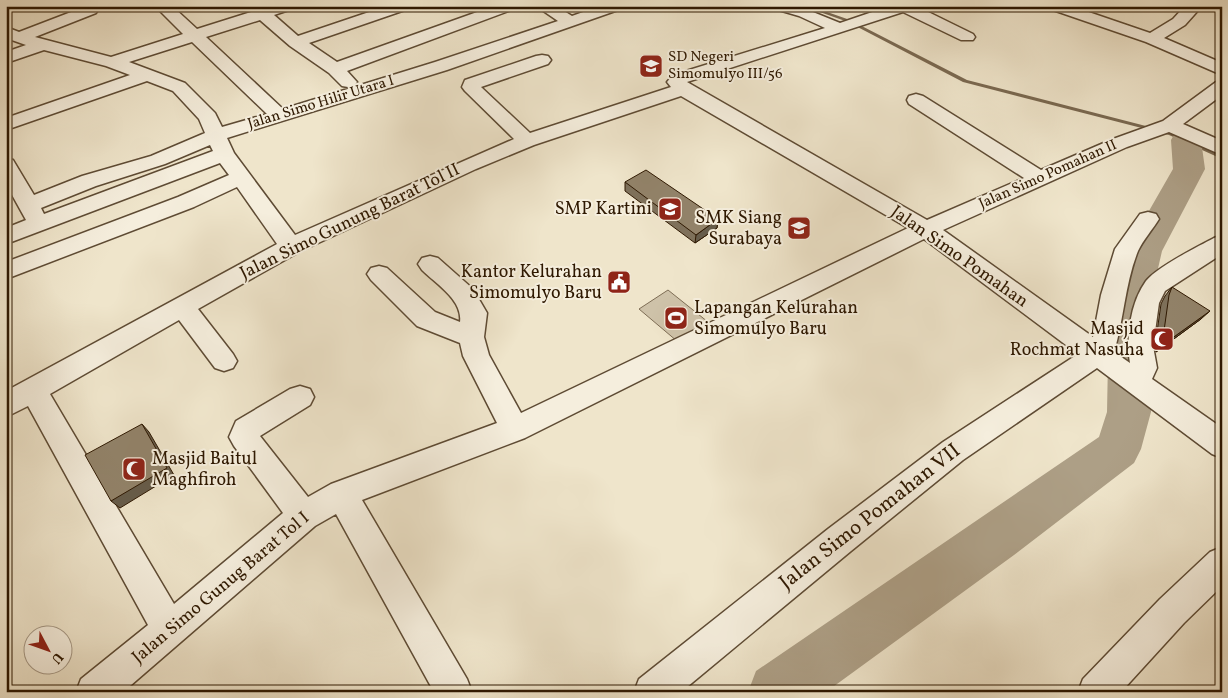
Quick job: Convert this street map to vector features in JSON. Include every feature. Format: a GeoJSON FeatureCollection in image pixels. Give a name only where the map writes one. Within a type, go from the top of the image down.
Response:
{"type":"FeatureCollection","features":[{"type":"Feature","properties":{"kind":"street"},"geometry":{"type":"LineString","coordinates":[[10,36],[90,10],[85,6]]}},
{"type":"Feature","properties":{"kind":"street"},"geometry":{"type":"LineString","coordinates":[[163,6],[279,116]]}},
{"type":"Feature","properties":{"kind":"street"},"geometry":{"type":"LineString","coordinates":[[112,62],[192,35],[257,10],[287,6]]}},
{"type":"Feature","properties":{"kind":"street"},"geometry":{"type":"LineString","coordinates":[[296,42],[403,6]]}},
{"type":"Feature","properties":{"kind":"street"},"geometry":{"type":"LineString","coordinates":[[335,69],[509,6]]}},
{"type":"Feature","properties":{"kind":"street"},"geometry":{"type":"LineString","coordinates":[[544,6],[572,22]]}},
{"type":"Feature","properties":{"kind":"street","name":"Jalan Simo Hilir Utara I"},"geometry":{"type":"LineString","coordinates":[[29,204],[90,181],[158,160],[221,145],[279,116],[441,66],[616,6]]}},
{"type":"Feature","properties":{"kind":"street"},"geometry":{"type":"LineString","coordinates":[[780,6],[842,27]]}},
{"type":"Feature","properties":{"kind":"street"},"geometry":{"type":"LineString","coordinates":[[683,89],[676,82],[680,79],[906,6],[967,37]]}},
{"type":"Feature","properties":{"kind":"street"},"geometry":{"type":"LineString","coordinates":[[1152,39],[1179,22],[1194,6]]}},
{"type":"Feature","properties":{"kind":"street"},"geometry":{"type":"LineString","coordinates":[[1057,7],[1152,39],[1222,70]]}},
{"type":"Feature","properties":{"kind":"street"},"geometry":{"type":"LineString","coordinates":[[832,8],[865,20]]}},
{"type":"Feature","properties":{"kind":"street"},"geometry":{"type":"LineString","coordinates":[[257,10],[296,42],[335,69],[358,91]]}},
{"type":"Feature","properties":{"kind":"street"},"geometry":{"type":"LineString","coordinates":[[10,36],[112,62],[179,87],[208,117],[221,145],[241,178],[290,246]]}},
{"type":"Feature","properties":{"kind":"street"},"geometry":{"type":"LineString","coordinates":[[408,43],[441,66]]}},
{"type":"Feature","properties":{"kind":"street"},"geometry":{"type":"LineString","coordinates":[[6,58],[41,45]]}},
{"type":"Feature","properties":{"kind":"street"},"geometry":{"type":"LineString","coordinates":[[527,141],[471,87],[471,84],[542,60]]}},
{"type":"Feature","properties":{"kind":"street"},"geometry":{"type":"LineString","coordinates":[[6,124],[147,75]]}},
{"type":"Feature","properties":{"kind":"street"},"geometry":{"type":"LineString","coordinates":[[1159,128],[1222,86]]}},
{"type":"Feature","properties":{"kind":"street","name":"Jalan Simo Gunung Barat Tol II"},"geometry":{"type":"LineString","coordinates":[[6,405],[290,246],[468,165],[527,141],[683,89]]}},
{"type":"Feature","properties":{"kind":"street","name":"Jalan Simo Pomahan"},"geometry":{"type":"LineString","coordinates":[[683,89],[926,229],[1222,445]]}},
{"type":"Feature","properties":{"kind":"street"},"geometry":{"type":"LineString","coordinates":[[916,100],[1041,179]]}},
{"type":"Feature","properties":{"kind":"street"},"geometry":{"type":"LineString","coordinates":[[1159,128],[1222,149]]}},
{"type":"Feature","properties":{"kind":"street","name":"Jalan Simo Pomahan II"},"geometry":{"type":"LineString","coordinates":[[926,229],[1159,128]]}},
{"type":"Feature","properties":{"kind":"street"},"geometry":{"type":"LineString","coordinates":[[6,236],[221,145]]}},
{"type":"Feature","properties":{"kind":"street"},"geometry":{"type":"LineString","coordinates":[[6,164],[38,224]]}},
{"type":"Feature","properties":{"kind":"street"},"geometry":{"type":"LineString","coordinates":[[6,271],[186,202],[241,178]]}},
{"type":"Feature","properties":{"kind":"street"},"geometry":{"type":"LineString","coordinates":[[1148,219],[1127,249],[1113,295],[1109,327],[1114,366],[1144,368],[1140,346],[1147,303],[1155,286],[1177,270],[1222,243]]}},
{"type":"Feature","properties":{"kind":"street","name":"Jalan Simo Gunug Barat Tol I"},"geometry":{"type":"LineString","coordinates":[[94,692],[304,516],[342,494],[515,429],[926,229]]}},
{"type":"Feature","properties":{"kind":"street"},"geometry":{"type":"LineString","coordinates":[[430,264],[464,295],[474,314],[472,336],[476,356],[515,429]]}},
{"type":"Feature","properties":{"kind":"street"},"geometry":{"type":"LineString","coordinates":[[380,274],[426,319],[472,336]]}},
{"type":"Feature","properties":{"kind":"street"},"geometry":{"type":"LineString","coordinates":[[182,306],[224,361]]}},
{"type":"Feature","properties":{"kind":"street","name":"Jalan Simo Pomahan VII"},"geometry":{"type":"LineString","coordinates":[[652,692],[868,516],[955,450],[1071,375],[1114,366]]}},
{"type":"Feature","properties":{"kind":"street"},"geometry":{"type":"LineString","coordinates":[[33,390],[170,630]]}},
{"type":"Feature","properties":{"kind":"street"},"geometry":{"type":"LineString","coordinates":[[300,397],[246,430],[244,436],[304,516]]}},
{"type":"Feature","properties":{"kind":"street"},"geometry":{"type":"LineString","coordinates":[[342,494],[454,692]]}},
{"type":"Feature","properties":{"kind":"street"},"geometry":{"type":"LineString","coordinates":[[1096,692],[1172,611],[1222,562]]}},
{"type":"Feature","properties":{"kind":"shaded area","name":"Lapangan Kelurahan Simomulyo Baru"},"geometry":{"type":"Polygon","coordinates":[[[668,290],[713,326],[684,347],[639,309],[668,290]]]}},
{"type":"Feature","properties":{"kind":"building","name":"SMP Kartini"},"geometry":{"type":"Polygon","coordinates":[[[646,170],[718,219],[696,235],[625,182],[646,170]]]}},
{"type":"Feature","properties":{"kind":"building"},"geometry":{"type":"Polygon","coordinates":[[[1172,287],[1210,311],[1164,344],[1163,338],[1169,295],[1172,287]]]}},
{"type":"Feature","properties":{"kind":"building","name":"Masjid Baitul Maghfiroh"},"geometry":{"type":"Polygon","coordinates":[[[142,424],[167,468],[111,501],[85,455],[142,424]]]}},
{"type":"Feature","properties":{"kind":"waterway"},"geometry":{"type":"LineString","coordinates":[[805,6],[849,21],[965,81],[1171,134],[1222,157]]}},
{"type":"Feature","properties":{"kind":"waterway"},"geometry":{"type":"LineString","coordinates":[[777,692],[996,538],[1118,449],[1129,412],[1129,308],[1144,251],[1189,169],[1186,140]]}},
{"type":"Feature","properties":{"kind":"place","name":"SD Negeri Simomulyo III/56"},"geometry":{"type":"Point","coordinates":[651,66]}},
{"type":"Feature","properties":{"kind":"place","name":"SMP Kartini"},"geometry":{"type":"Point","coordinates":[670,209]}},
{"type":"Feature","properties":{"kind":"place","name":"SMK Siang Surabaya"},"geometry":{"type":"Point","coordinates":[799,228]}},
{"type":"Feature","properties":{"kind":"place","name":"Kantor Kelurahan Simomulyo Baru"},"geometry":{"type":"Point","coordinates":[619,282]}},
{"type":"Feature","properties":{"kind":"place","name":"Lapangan Kelurahan Simomulyo Baru"},"geometry":{"type":"Point","coordinates":[676,318]}},
{"type":"Feature","properties":{"kind":"place","name":"Masjid Rochmat Nasuha"},"geometry":{"type":"Point","coordinates":[1162,339]}},
{"type":"Feature","properties":{"kind":"place","name":"Masjid Baitul Maghfiroh"},"geometry":{"type":"Point","coordinates":[134,469]}}]}
